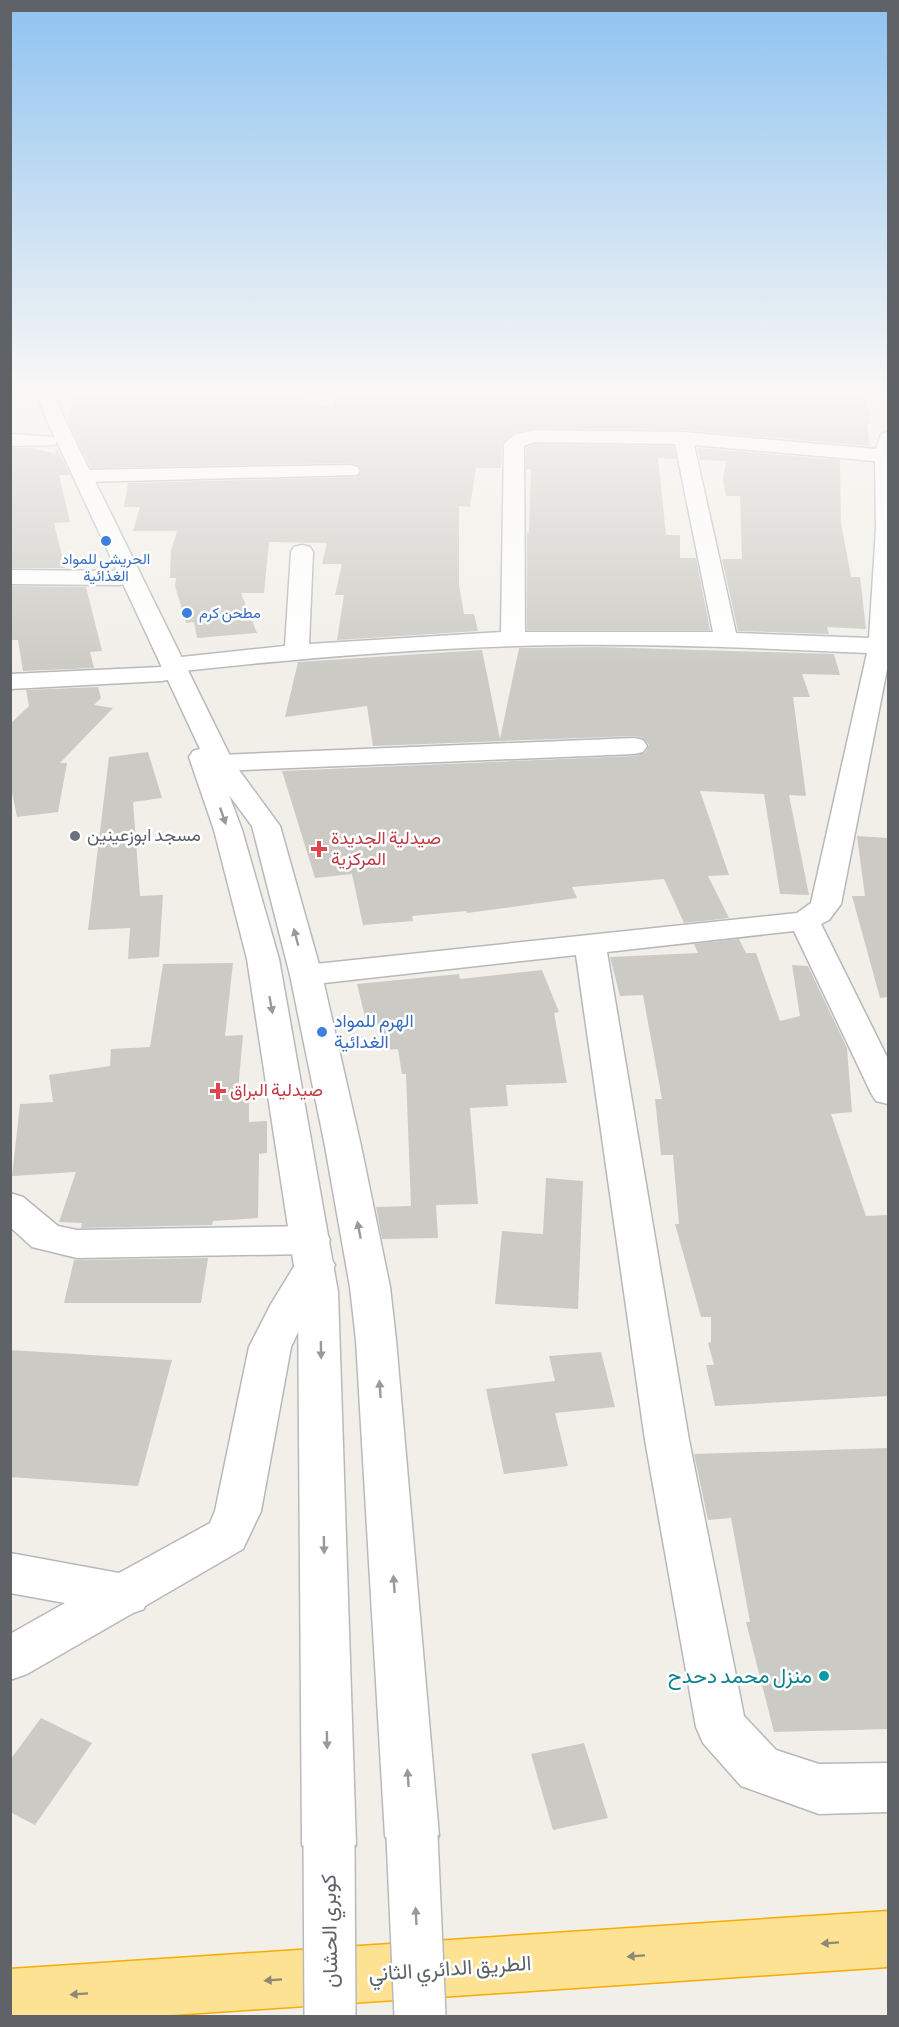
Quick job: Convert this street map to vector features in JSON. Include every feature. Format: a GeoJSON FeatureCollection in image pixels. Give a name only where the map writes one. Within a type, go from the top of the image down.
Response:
{"type":"FeatureCollection","features":[{"type":"Feature","properties":{"kind":"highway","name":"الطريق الدائري الثاني"},"geometry":{"type":"LineString","coordinates":[[10,1998],[888,1939]]}},
{"type":"Feature","properties":{"kind":"street"},"geometry":{"type":"LineString","coordinates":[[70,484],[167,669],[212,762],[266,826],[306,975],[343,1146],[370,1287],[376,1340],[412,1836],[420,2016]]}},
{"type":"Feature","properties":{"kind":"street"},"geometry":{"type":"LineString","coordinates":[[87,484],[167,669]]}},
{"type":"Feature","properties":{"kind":"street"},"geometry":{"type":"LineString","coordinates":[[513,639],[514,484]]}},
{"type":"Feature","properties":{"kind":"street"},"geometry":{"type":"LineString","coordinates":[[693,484],[726,640]]}},
{"type":"Feature","properties":{"kind":"street"},"geometry":{"type":"LineString","coordinates":[[306,975],[804,921],[818,914],[826,904],[880,686],[880,646],[886,569],[887,484]]}},
{"type":"Feature","properties":{"kind":"street"},"geometry":{"type":"LineString","coordinates":[[297,651],[302,552]]}},
{"type":"Feature","properties":{"kind":"street"},"geometry":{"type":"LineString","coordinates":[[10,577],[120,578]]}},
{"type":"Feature","properties":{"kind":"street"},"geometry":{"type":"LineString","coordinates":[[10,682],[167,669],[297,651],[513,639],[726,640],[880,646]]}},
{"type":"Feature","properties":{"kind":"street"},"geometry":{"type":"LineString","coordinates":[[212,762],[634,746]]}},
{"type":"Feature","properties":{"kind":"street","name":"كوبري الحشان"},"geometry":{"type":"LineString","coordinates":[[212,762],[263,959],[313,1252],[321,1363],[330,2016]]}},
{"type":"Feature","properties":{"kind":"street"},"geometry":{"type":"LineString","coordinates":[[804,921],[888,1093]]}},
{"type":"Feature","properties":{"kind":"street"},"geometry":{"type":"LineString","coordinates":[[590,945],[667,1440],[721,1728],[759,1769],[819,1789],[888,1787]]}},
{"type":"Feature","properties":{"kind":"street"},"geometry":{"type":"LineString","coordinates":[[10,1206],[46,1237],[77,1244],[313,1252],[270,1347],[238,1511],[227,1536],[128,1595],[10,1659]]}},
{"type":"Feature","properties":{"kind":"street"},"geometry":{"type":"LineString","coordinates":[[10,1573],[128,1595]]}},
{"type":"Feature","properties":{"kind":"building"},"geometry":{"type":"Polygon","coordinates":[[[10,484],[61,484],[70,522],[54,523],[65,568],[10,568],[10,484]]]}},
{"type":"Feature","properties":{"kind":"building"},"geometry":{"type":"Polygon","coordinates":[[[128,484],[474,484],[470,507],[459,506],[459,585],[464,614],[474,614],[478,631],[337,640],[344,595],[335,595],[342,564],[322,564],[327,543],[269,542],[264,593],[241,593],[257,633],[197,638],[194,622],[186,623],[175,586],[176,578],[170,578],[171,551],[177,531],[133,531],[140,507],[124,507],[128,484]]]}},
{"type":"Feature","properties":{"kind":"building"},"geometry":{"type":"Polygon","coordinates":[[[531,484],[661,484],[666,535],[680,535],[680,558],[696,558],[710,630],[527,630],[527,532],[529,533],[531,484]]]}},
{"type":"Feature","properties":{"kind":"building"},"geometry":{"type":"Polygon","coordinates":[[[724,484],[840,484],[841,523],[851,577],[860,577],[866,629],[827,627],[829,634],[738,631],[722,559],[742,559],[740,496],[726,496],[724,484]]]}},
{"type":"Feature","properties":{"kind":"building"},"geometry":{"type":"Polygon","coordinates":[[[10,586],[86,587],[102,651],[90,652],[94,668],[23,671],[18,640],[10,640],[10,586]]]}},
{"type":"Feature","properties":{"kind":"building"},"geometry":{"type":"Polygon","coordinates":[[[597,647],[834,654],[840,675],[802,674],[810,697],[793,697],[806,796],[789,795],[809,895],[780,894],[764,794],[700,791],[729,875],[708,876],[729,918],[684,923],[664,879],[572,887],[577,898],[467,913],[466,911],[412,916],[413,921],[363,925],[352,874],[315,878],[282,771],[634,756],[645,753],[649,745],[643,738],[634,736],[373,746],[367,706],[285,717],[298,662],[482,650],[500,739],[519,648],[597,647]]]}},
{"type":"Feature","properties":{"kind":"building"},"geometry":{"type":"Polygon","coordinates":[[[98,687],[101,698],[94,705],[113,708],[60,763],[67,763],[58,812],[17,817],[10,782],[10,724],[29,706],[26,690],[98,687]]]}},
{"type":"Feature","properties":{"kind":"building"},"geometry":{"type":"Polygon","coordinates":[[[148,752],[162,798],[133,802],[140,896],[163,895],[159,957],[128,959],[130,928],[88,930],[109,757],[148,752]]]}},
{"type":"Feature","properties":{"kind":"building"},"geometry":{"type":"Polygon","coordinates":[[[857,836],[888,838],[888,997],[880,998],[852,896],[865,896],[857,836]]]}},
{"type":"Feature","properties":{"kind":"building"},"geometry":{"type":"Polygon","coordinates":[[[739,939],[746,953],[756,953],[780,1021],[800,1016],[792,965],[808,966],[847,1048],[852,1112],[831,1114],[866,1216],[888,1215],[888,1396],[715,1406],[706,1365],[714,1365],[708,1343],[711,1342],[711,1317],[701,1317],[675,1224],[679,1224],[673,1155],[661,1155],[655,1099],[662,1099],[643,995],[620,996],[610,957],[698,953],[694,944],[739,939]]]}},
{"type":"Feature","properties":{"kind":"building"},"geometry":{"type":"Polygon","coordinates":[[[233,963],[225,1036],[243,1035],[238,1090],[249,1089],[249,1122],[267,1121],[267,1153],[259,1154],[258,1218],[213,1221],[212,1225],[81,1228],[82,1223],[59,1222],[76,1172],[12,1176],[20,1104],[53,1102],[49,1075],[110,1066],[111,1049],[150,1047],[163,964],[233,963]]]}},
{"type":"Feature","properties":{"kind":"building"},"geometry":{"type":"Polygon","coordinates":[[[542,970],[559,1012],[554,1013],[567,1083],[506,1085],[508,1106],[470,1108],[478,1204],[436,1205],[438,1238],[382,1239],[376,1207],[411,1206],[406,1074],[402,1074],[398,1049],[382,1050],[376,1016],[365,1017],[357,984],[459,974],[460,979],[542,970]]]}},
{"type":"Feature","properties":{"kind":"building"},"geometry":{"type":"Polygon","coordinates":[[[546,1178],[583,1181],[578,1309],[495,1304],[502,1231],[543,1234],[546,1178]]]}},
{"type":"Feature","properties":{"kind":"building"},"geometry":{"type":"Polygon","coordinates":[[[208,1258],[201,1303],[64,1303],[74,1260],[208,1258]]]}},
{"type":"Feature","properties":{"kind":"building"},"geometry":{"type":"Polygon","coordinates":[[[10,1350],[172,1360],[138,1486],[10,1477],[10,1350]]]}},
{"type":"Feature","properties":{"kind":"building"},"geometry":{"type":"Polygon","coordinates":[[[601,1352],[615,1407],[555,1413],[568,1466],[504,1474],[486,1389],[555,1381],[549,1356],[601,1352]]]}},
{"type":"Feature","properties":{"kind":"building"},"geometry":{"type":"Polygon","coordinates":[[[888,1448],[888,1729],[774,1732],[746,1622],[750,1622],[731,1518],[708,1520],[694,1454],[888,1448]]]}},
{"type":"Feature","properties":{"kind":"building"},"geometry":{"type":"Polygon","coordinates":[[[41,1718],[92,1743],[35,1825],[10,1812],[10,1760],[41,1718]]]}},
{"type":"Feature","properties":{"kind":"building"},"geometry":{"type":"Polygon","coordinates":[[[584,1743],[608,1818],[553,1830],[531,1754],[584,1743]]]}},
{"type":"Feature","properties":{"kind":"place","name":"الحريشي للمواد الغذائية"},"geometry":{"type":"Point","coordinates":[106,541]}},
{"type":"Feature","properties":{"kind":"place","name":"مطحن كرم"},"geometry":{"type":"Point","coordinates":[187,613]}},
{"type":"Feature","properties":{"kind":"place","name":"مسجد ابوزعينين"},"geometry":{"type":"Point","coordinates":[75,836]}},
{"type":"Feature","properties":{"kind":"place","name":"صيدلية الجديدة المركزية"},"geometry":{"type":"Point","coordinates":[319,849]}},
{"type":"Feature","properties":{"kind":"place","name":"الهرم للمواد الغدائية"},"geometry":{"type":"Point","coordinates":[322,1032]}},
{"type":"Feature","properties":{"kind":"place","name":"صيدلية البراق"},"geometry":{"type":"Point","coordinates":[218,1091]}},
{"type":"Feature","properties":{"kind":"place","name":"منزل محمد دحدح"},"geometry":{"type":"Point","coordinates":[824,1676]}}]}
